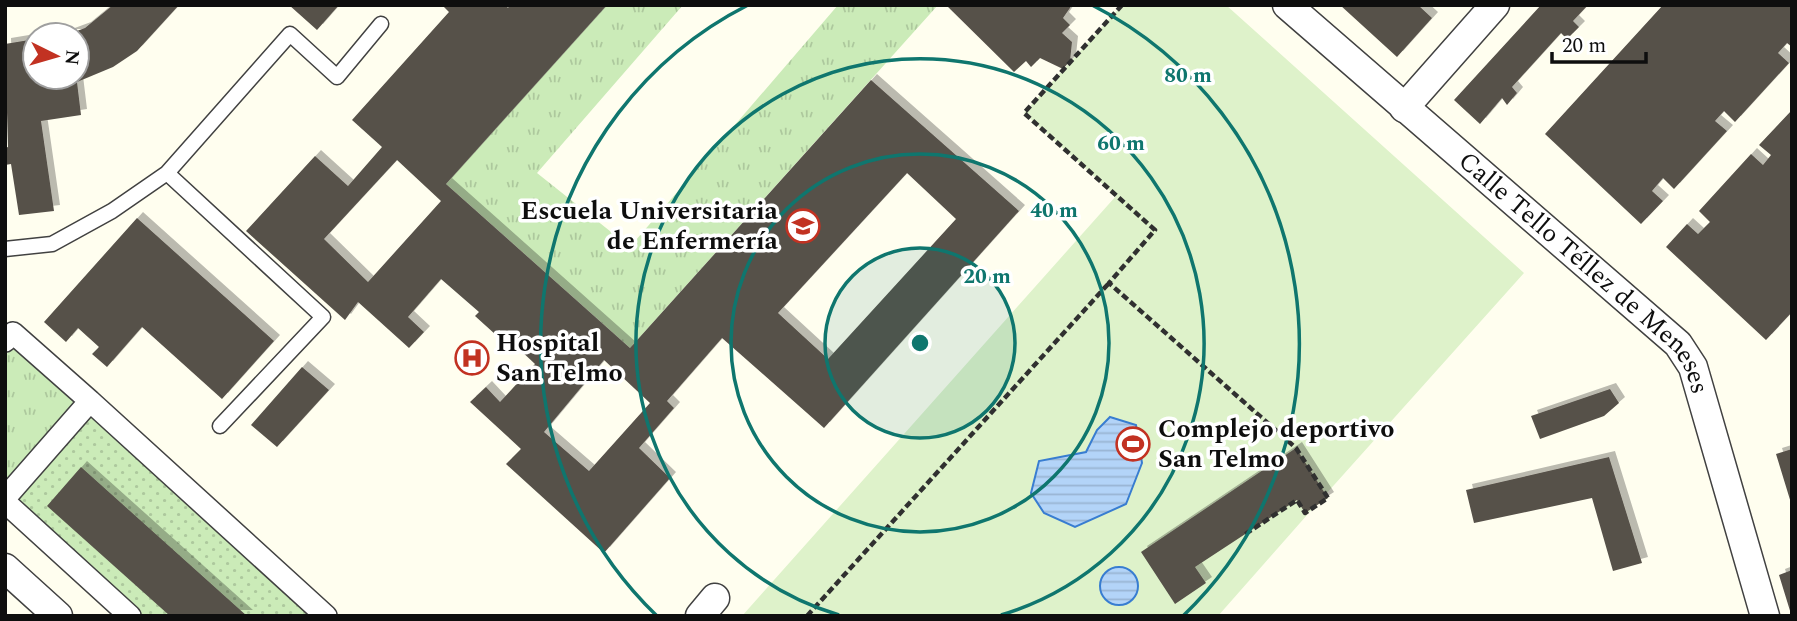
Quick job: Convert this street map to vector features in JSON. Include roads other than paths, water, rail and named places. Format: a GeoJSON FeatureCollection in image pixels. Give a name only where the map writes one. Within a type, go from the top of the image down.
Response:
{"type":"FeatureCollection","features":[{"type":"Feature","properties":{"kind":"street","name":"Calle Tello Téllez de Meneses"},"geometry":{"type":"LineString","coordinates":[[1287,5],[1678,344],[1693,367],[1766,616]]}},
{"type":"Feature","properties":{"kind":"street"},"geometry":{"type":"LineString","coordinates":[[1404,108],[1495,5]]}},
{"type":"Feature","properties":{"kind":"street"},"geometry":{"type":"LineString","coordinates":[[8,333],[90,401],[326,616]]}},
{"type":"Feature","properties":{"kind":"street"},"geometry":{"type":"LineString","coordinates":[[90,401],[5,500],[130,616]]}},
{"type":"Feature","properties":{"kind":"street"},"geometry":{"type":"LineString","coordinates":[[5,568],[42,611]]}},
{"type":"Feature","properties":{"kind":"lane"},"geometry":{"type":"LineString","coordinates":[[5,249],[52,244],[112,211],[167,173],[290,34],[337,77],[382,24]]}},
{"type":"Feature","properties":{"kind":"lane"},"geometry":{"type":"LineString","coordinates":[[167,173],[323,317],[220,426]]}},
{"type":"Feature","properties":{"kind":"water"},"geometry":{"type":"Polygon","coordinates":[[[1110,417],[1136,425],[1142,463],[1126,504],[1075,527],[1044,513],[1031,493],[1039,461],[1086,452],[1097,430],[1110,417]]]}},
{"type":"Feature","properties":{"kind":"water"},"geometry":{"type":"Polygon","coordinates":[[[1119,567],[1133,572],[1138,586],[1133,600],[1119,605],[1105,600],[1100,586],[1105,572],[1119,567]]]}},
{"type":"Feature","properties":{"kind":"place","name":"Escuela Universitaria de Enfermería"},"geometry":{"type":"Point","coordinates":[803,226]}},
{"type":"Feature","properties":{"kind":"place","name":"Hospital San Telmo"},"geometry":{"type":"Point","coordinates":[472,358]}},
{"type":"Feature","properties":{"kind":"place","name":"Complejo deportivo San Telmo"},"geometry":{"type":"Point","coordinates":[1133,444]}}]}
